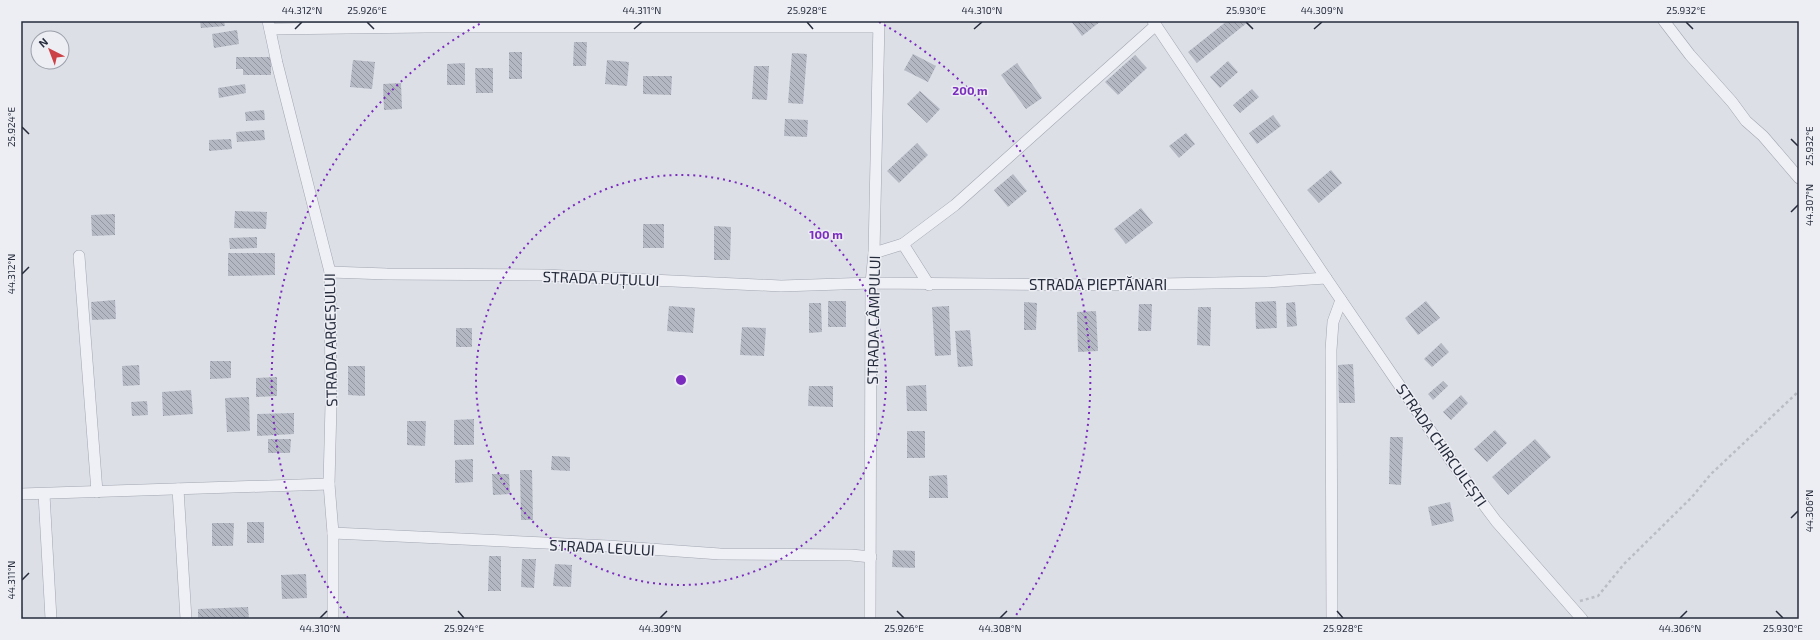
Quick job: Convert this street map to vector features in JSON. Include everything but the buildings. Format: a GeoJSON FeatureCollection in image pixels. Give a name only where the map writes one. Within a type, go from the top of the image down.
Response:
{"type":"FeatureCollection","features":[{"type":"Feature","properties":{"kind":"street"},"geometry":{"type":"LineString","coordinates":[[1664,21],[1690,55],[1732,102],[1746,121],[1763,136],[1799,178]]}},
{"type":"Feature","properties":{"kind":"street"},"geometry":{"type":"LineString","coordinates":[[874,253],[903,244],[955,205],[1154,23]]}},
{"type":"Feature","properties":{"kind":"street","name":"STRADA CHIRCULEȘTI"},"geometry":{"type":"LineString","coordinates":[[1154,23],[1341,300],[1496,521],[1582,619]]}},
{"type":"Feature","properties":{"kind":"street"},"geometry":{"type":"LineString","coordinates":[[269,25],[426,27],[878,24]]}},
{"type":"Feature","properties":{"kind":"street","name":"STRADA CÂMPULUI"},"geometry":{"type":"LineString","coordinates":[[870,619],[871,283],[874,253],[878,24]]}},
{"type":"Feature","properties":{"kind":"street","name":"STRADA ARGEȘULUI"},"geometry":{"type":"LineString","coordinates":[[269,25],[330,272],[330,484],[333,533],[333,619]]}},
{"type":"Feature","properties":{"kind":"street"},"geometry":{"type":"LineString","coordinates":[[903,244],[929,285]]}},
{"type":"Feature","properties":{"kind":"street"},"geometry":{"type":"LineString","coordinates":[[79,256],[97,492]]}},
{"type":"Feature","properties":{"kind":"street","name":"STRADA PUȚULUI"},"geometry":{"type":"LineString","coordinates":[[330,272],[387,274],[544,275],[781,286],[871,283]]}},
{"type":"Feature","properties":{"kind":"street","name":"STRADA PIEPTĂNARI"},"geometry":{"type":"LineString","coordinates":[[871,283],[929,285],[1108,285],[1267,282],[1326,278]]}},
{"type":"Feature","properties":{"kind":"street"},"geometry":{"type":"LineString","coordinates":[[1332,619],[1331,350],[1333,322],[1341,300]]}},
{"type":"Feature","properties":{"kind":"street"},"geometry":{"type":"LineString","coordinates":[[21,494],[330,484]]}},
{"type":"Feature","properties":{"kind":"street"},"geometry":{"type":"LineString","coordinates":[[178,489],[186,619]]}},
{"type":"Feature","properties":{"kind":"street"},"geometry":{"type":"LineString","coordinates":[[44,494],[51,619]]}},
{"type":"Feature","properties":{"kind":"street","name":"STRADA LEULUI"},"geometry":{"type":"LineString","coordinates":[[333,533],[608,546],[720,554],[851,554],[871,556]]}},
{"type":"Feature","properties":{"kind":"path"},"geometry":{"type":"LineString","coordinates":[[1568,604],[1598,596],[1624,564],[1692,497],[1711,474],[1799,391]]}}]}
